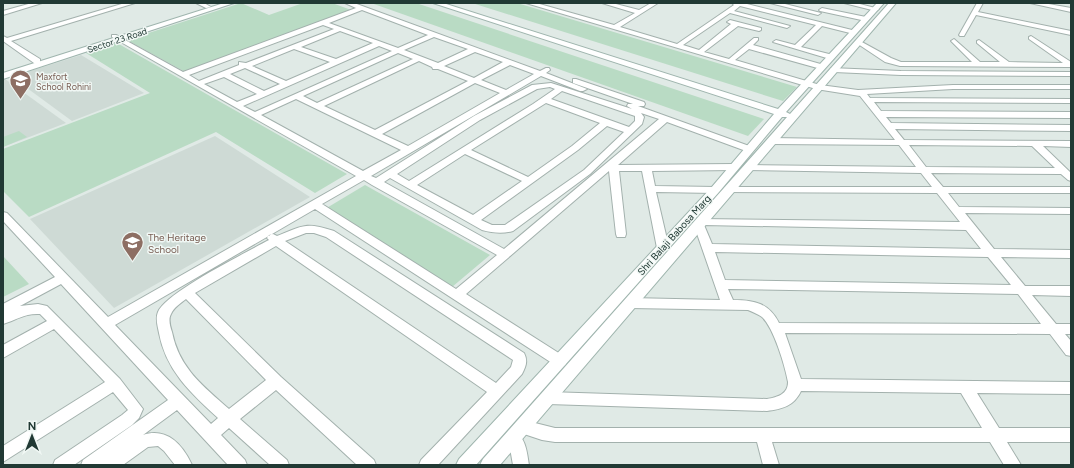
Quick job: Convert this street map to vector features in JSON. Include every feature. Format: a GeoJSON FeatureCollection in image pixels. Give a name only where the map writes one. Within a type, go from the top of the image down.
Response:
{"type":"FeatureCollection","features":[{"type":"Feature","properties":{"kind":"street"},"geometry":{"type":"LineString","coordinates":[[3,13],[39,3]]}},
{"type":"Feature","properties":{"kind":"street"},"geometry":{"type":"LineString","coordinates":[[37,61],[3,38],[122,3]]}},
{"type":"Feature","properties":{"kind":"street"},"geometry":{"type":"LineString","coordinates":[[6,40],[132,3]]}},
{"type":"Feature","properties":{"kind":"street"},"geometry":{"type":"LineString","coordinates":[[199,3],[208,7]]}},
{"type":"Feature","properties":{"kind":"street","name":"Sector 23 Road"},"geometry":{"type":"LineString","coordinates":[[3,76],[219,3]]}},
{"type":"Feature","properties":{"kind":"street","name":"Sector 23 Road"},"geometry":{"type":"LineString","coordinates":[[3,72],[230,3]]}},
{"type":"Feature","properties":{"kind":"street"},"geometry":{"type":"LineString","coordinates":[[348,3],[751,146]]}},
{"type":"Feature","properties":{"kind":"street"},"geometry":{"type":"LineString","coordinates":[[436,3],[795,115]]}},
{"type":"Feature","properties":{"kind":"street"},"geometry":{"type":"LineString","coordinates":[[451,3],[781,111]]}},
{"type":"Feature","properties":{"kind":"street"},"geometry":{"type":"LineString","coordinates":[[529,3],[702,50],[807,82]]}},
{"type":"Feature","properties":{"kind":"street"},"geometry":{"type":"LineString","coordinates":[[540,3],[616,27],[822,86],[860,92],[953,86],[1071,87]]}},
{"type":"Feature","properties":{"kind":"street"},"geometry":{"type":"LineString","coordinates":[[607,3],[640,12]]}},
{"type":"Feature","properties":{"kind":"street"},"geometry":{"type":"LineString","coordinates":[[616,27],[656,3]]}},
{"type":"Feature","properties":{"kind":"street"},"geometry":{"type":"LineString","coordinates":[[758,9],[766,3]]}},
{"type":"Feature","properties":{"kind":"street"},"geometry":{"type":"LineString","coordinates":[[773,3],[823,9],[866,19]]}},
{"type":"Feature","properties":{"kind":"street"},"geometry":{"type":"LineString","coordinates":[[847,3],[879,6]]}},
{"type":"Feature","properties":{"kind":"street","name":"Shri Balaji Babosa Marg"},"geometry":{"type":"LineString","coordinates":[[465,465],[715,190],[781,111],[830,57],[856,37],[893,3]]}},
{"type":"Feature","properties":{"kind":"street"},"geometry":{"type":"LineString","coordinates":[[962,35],[980,3]]}},
{"type":"Feature","properties":{"kind":"street"},"geometry":{"type":"LineString","coordinates":[[1033,3],[1071,10]]}},
{"type":"Feature","properties":{"kind":"street"},"geometry":{"type":"LineString","coordinates":[[680,44],[737,4],[820,24],[856,37],[895,64],[1071,65]]}},
{"type":"Feature","properties":{"kind":"street"},"geometry":{"type":"LineString","coordinates":[[183,75],[323,23],[360,6],[666,118],[751,146]]}},
{"type":"Feature","properties":{"kind":"street","name":"Shri Balaji Babosa Marg"},"geometry":{"type":"LineString","coordinates":[[489,465],[748,168],[822,86],[856,37],[866,19],[879,6]]}},
{"type":"Feature","properties":{"kind":"street"},"geometry":{"type":"LineString","coordinates":[[810,22],[823,9]]}},
{"type":"Feature","properties":{"kind":"street"},"geometry":{"type":"LineString","coordinates":[[728,11],[787,26]]}},
{"type":"Feature","properties":{"kind":"street"},"geometry":{"type":"LineString","coordinates":[[974,13],[1071,33]]}},
{"type":"Feature","properties":{"kind":"street"},"geometry":{"type":"LineString","coordinates":[[718,18],[758,29]]}},
{"type":"Feature","properties":{"kind":"street"},"geometry":{"type":"LineString","coordinates":[[779,34],[796,18]]}},
{"type":"Feature","properties":{"kind":"street"},"geometry":{"type":"LineString","coordinates":[[323,23],[379,43],[436,67],[506,93]]}},
{"type":"Feature","properties":{"kind":"street"},"geometry":{"type":"LineString","coordinates":[[702,50],[737,23]]}},
{"type":"Feature","properties":{"kind":"street"},"geometry":{"type":"LineString","coordinates":[[796,48],[820,24]]}},
{"type":"Feature","properties":{"kind":"street"},"geometry":{"type":"LineString","coordinates":[[198,84],[340,29]]}},
{"type":"Feature","properties":{"kind":"street"},"geometry":{"type":"LineString","coordinates":[[254,115],[435,34]]}},
{"type":"Feature","properties":{"kind":"street"},"geometry":{"type":"LineString","coordinates":[[117,38],[505,254]]}},
{"type":"Feature","properties":{"kind":"street"},"geometry":{"type":"LineString","coordinates":[[1031,38],[1071,65]]}},
{"type":"Feature","properties":{"kind":"street"},"geometry":{"type":"LineString","coordinates":[[732,59],[756,39]]}},
{"type":"Feature","properties":{"kind":"street"},"geometry":{"type":"LineString","coordinates":[[954,41],[979,65]]}},
{"type":"Feature","properties":{"kind":"street"},"geometry":{"type":"LineString","coordinates":[[776,42],[830,57]]}},
{"type":"Feature","properties":{"kind":"street"},"geometry":{"type":"LineString","coordinates":[[979,42],[1008,65]]}},
{"type":"Feature","properties":{"kind":"street"},"geometry":{"type":"LineString","coordinates":[[238,105],[379,43]]}},
{"type":"Feature","properties":{"kind":"street"},"geometry":{"type":"LineString","coordinates":[[747,46],[821,67]]}},
{"type":"Feature","properties":{"kind":"street"},"geometry":{"type":"LineString","coordinates":[[295,47],[337,62]]}},
{"type":"Feature","properties":{"kind":"street"},"geometry":{"type":"LineString","coordinates":[[436,67],[475,49]]}},
{"type":"Feature","properties":{"kind":"street"},"geometry":{"type":"LineString","coordinates":[[228,59],[287,84]]}},
{"type":"Feature","properties":{"kind":"street"},"geometry":{"type":"LineString","coordinates":[[318,106],[418,59]]}},
{"type":"Feature","properties":{"kind":"street"},"geometry":{"type":"LineString","coordinates":[[376,133],[510,62]]}},
{"type":"Feature","properties":{"kind":"street"},"geometry":{"type":"LineString","coordinates":[[834,70],[901,73],[1071,74]]}},
{"type":"Feature","properties":{"kind":"street"},"geometry":{"type":"LineString","coordinates":[[281,465],[195,388],[181,372],[168,347],[163,321],[164,313],[171,304],[187,292],[316,204],[543,72]]}},
{"type":"Feature","properties":{"kind":"street"},"geometry":{"type":"LineString","coordinates":[[224,74],[264,94]]}},
{"type":"Feature","properties":{"kind":"street"},"geometry":{"type":"LineString","coordinates":[[376,183],[477,118],[535,86],[547,85],[638,114],[640,116],[639,122],[587,172],[509,228],[498,230],[492,229],[390,174]]}},
{"type":"Feature","properties":{"kind":"street"},"geometry":{"type":"LineString","coordinates":[[409,185],[465,151],[560,89]]}},
{"type":"Feature","properties":{"kind":"street"},"geometry":{"type":"LineString","coordinates":[[860,92],[869,100],[968,226],[1071,351]]}},
{"type":"Feature","properties":{"kind":"street"},"geometry":{"type":"LineString","coordinates":[[298,96],[409,150]]}},
{"type":"Feature","properties":{"kind":"street"},"geometry":{"type":"LineString","coordinates":[[545,100],[630,131]]}},
{"type":"Feature","properties":{"kind":"street"},"geometry":{"type":"LineString","coordinates":[[869,100],[1071,101]]}},
{"type":"Feature","properties":{"kind":"street"},"geometry":{"type":"LineString","coordinates":[[987,101],[1016,128]]}},
{"type":"Feature","properties":{"kind":"street"},"geometry":{"type":"LineString","coordinates":[[880,114],[1071,115]]}},
{"type":"Feature","properties":{"kind":"street"},"geometry":{"type":"LineString","coordinates":[[457,295],[613,165],[666,118]]}},
{"type":"Feature","properties":{"kind":"street"},"geometry":{"type":"LineString","coordinates":[[474,220],[529,181],[606,122]]}},
{"type":"Feature","properties":{"kind":"street"},"geometry":{"type":"LineString","coordinates":[[890,126],[1071,128]]}},
{"type":"Feature","properties":{"kind":"street"},"geometry":{"type":"LineString","coordinates":[[772,141],[1071,144]]}},
{"type":"Feature","properties":{"kind":"street"},"geometry":{"type":"LineString","coordinates":[[1034,143],[1067,171]]}},
{"type":"Feature","properties":{"kind":"street"},"geometry":{"type":"LineString","coordinates":[[465,151],[529,181]]}},
{"type":"Feature","properties":{"kind":"street"},"geometry":{"type":"LineString","coordinates":[[613,165],[646,167],[734,167]]}},
{"type":"Feature","properties":{"kind":"street"},"geometry":{"type":"LineString","coordinates":[[613,165],[621,234]]}},
{"type":"Feature","properties":{"kind":"street"},"geometry":{"type":"LineString","coordinates":[[646,167],[652,189],[663,248]]}},
{"type":"Feature","properties":{"kind":"street"},"geometry":{"type":"LineString","coordinates":[[748,168],[1067,171]]}},
{"type":"Feature","properties":{"kind":"street"},"geometry":{"type":"LineString","coordinates":[[652,189],[715,190]]}},
{"type":"Feature","properties":{"kind":"street"},"geometry":{"type":"LineString","coordinates":[[730,190],[1071,190]]}},
{"type":"Feature","properties":{"kind":"street"},"geometry":{"type":"LineString","coordinates":[[316,204],[530,340],[560,361]]}},
{"type":"Feature","properties":{"kind":"street"},"geometry":{"type":"LineString","coordinates":[[956,210],[1071,211]]}},
{"type":"Feature","properties":{"kind":"street"},"geometry":{"type":"LineString","coordinates":[[3,215],[239,465]]}},
{"type":"Feature","properties":{"kind":"street"},"geometry":{"type":"LineString","coordinates":[[728,304],[707,248],[701,223],[968,226]]}},
{"type":"Feature","properties":{"kind":"street"},"geometry":{"type":"LineString","coordinates":[[107,324],[271,236],[305,229],[315,229],[330,234],[519,358],[520,362],[517,370],[427,465]]}},
{"type":"Feature","properties":{"kind":"street"},"geometry":{"type":"LineString","coordinates":[[271,236],[497,391]]}},
{"type":"Feature","properties":{"kind":"street"},"geometry":{"type":"LineString","coordinates":[[707,248],[990,251],[1071,254]]}},
{"type":"Feature","properties":{"kind":"street"},"geometry":{"type":"LineString","coordinates":[[3,310],[63,278]]}},
{"type":"Feature","properties":{"kind":"street"},"geometry":{"type":"LineString","coordinates":[[721,284],[1071,291]]}},
{"type":"Feature","properties":{"kind":"street"},"geometry":{"type":"LineString","coordinates":[[187,292],[276,381],[368,465]]}},
{"type":"Feature","properties":{"kind":"street"},"geometry":{"type":"LineString","coordinates":[[548,398],[767,405],[782,403],[793,392],[796,385],[777,328],[769,316],[760,309],[750,305],[630,303]]}},
{"type":"Feature","properties":{"kind":"street"},"geometry":{"type":"LineString","coordinates":[[3,319],[22,310],[33,308],[44,309],[115,383],[136,409],[127,420],[61,465]]}},
{"type":"Feature","properties":{"kind":"street"},"geometry":{"type":"LineString","coordinates":[[3,352],[56,322]]}},
{"type":"Feature","properties":{"kind":"street"},"geometry":{"type":"LineString","coordinates":[[777,328],[1071,329]]}},
{"type":"Feature","properties":{"kind":"street"},"geometry":{"type":"LineString","coordinates":[[210,434],[276,381]]}},
{"type":"Feature","properties":{"kind":"street"},"geometry":{"type":"LineString","coordinates":[[3,455],[115,383]]}},
{"type":"Feature","properties":{"kind":"street"},"geometry":{"type":"LineString","coordinates":[[796,385],[1071,388]]}},
{"type":"Feature","properties":{"kind":"street"},"geometry":{"type":"LineString","coordinates":[[965,387],[1013,465]]}},
{"type":"Feature","properties":{"kind":"street"},"geometry":{"type":"LineString","coordinates":[[88,465],[178,401]]}},
{"type":"Feature","properties":{"kind":"street"},"geometry":{"type":"LineString","coordinates":[[521,465],[518,447],[518,432],[555,435],[1071,435]]}},
{"type":"Feature","properties":{"kind":"street"},"geometry":{"type":"LineString","coordinates":[[762,434],[771,465]]}},
{"type":"Feature","properties":{"kind":"street"},"geometry":{"type":"LineString","coordinates":[[111,465],[148,439],[163,441],[179,463]]}},
{"type":"Feature","properties":{"kind":"shaded area"},"geometry":{"type":"Polygon","coordinates":[[[81,55],[144,93],[72,121],[12,77],[81,55]]]}},
{"type":"Feature","properties":{"kind":"shaded area","name":"Maxfort School Rohini"},"geometry":{"type":"Polygon","coordinates":[[[5,79],[66,123],[3,147],[3,80],[5,79]]]}},
{"type":"Feature","properties":{"kind":"shaded area","name":"The Heritage School"},"geometry":{"type":"Polygon","coordinates":[[[215,136],[310,197],[114,308],[30,219],[215,136]]]}},
{"type":"Feature","properties":{"kind":"green space"},"geometry":{"type":"Polygon","coordinates":[[[241,3],[269,15],[303,3],[332,3],[354,11],[189,74],[127,40],[241,3]]]}},
{"type":"Feature","properties":{"kind":"green space"},"geometry":{"type":"Polygon","coordinates":[[[371,3],[416,3],[764,119],[748,136],[371,3]]]}},
{"type":"Feature","properties":{"kind":"green space"},"geometry":{"type":"Polygon","coordinates":[[[472,3],[517,3],[797,87],[783,101],[472,3]]]}},
{"type":"Feature","properties":{"kind":"green space"},"geometry":{"type":"Polygon","coordinates":[[[117,43],[347,174],[315,193],[216,132],[29,217],[3,191],[3,149],[150,93],[86,53],[117,43]]]}},
{"type":"Feature","properties":{"kind":"green space"},"geometry":{"type":"Polygon","coordinates":[[[19,131],[27,137],[3,147],[3,137],[19,131]]]}},
{"type":"Feature","properties":{"kind":"green space"},"geometry":{"type":"Polygon","coordinates":[[[365,185],[490,255],[452,287],[325,209],[365,185]]]}},
{"type":"Feature","properties":{"kind":"green space"},"geometry":{"type":"Polygon","coordinates":[[[3,256],[29,284],[3,297],[3,256]]]}},
{"type":"Feature","properties":{"kind":"place","name":"Maxfort School Rohini"},"geometry":{"type":"Point","coordinates":[20,100]}},
{"type":"Feature","properties":{"kind":"place","name":"The Heritage School"},"geometry":{"type":"Point","coordinates":[133,262]}}]}
